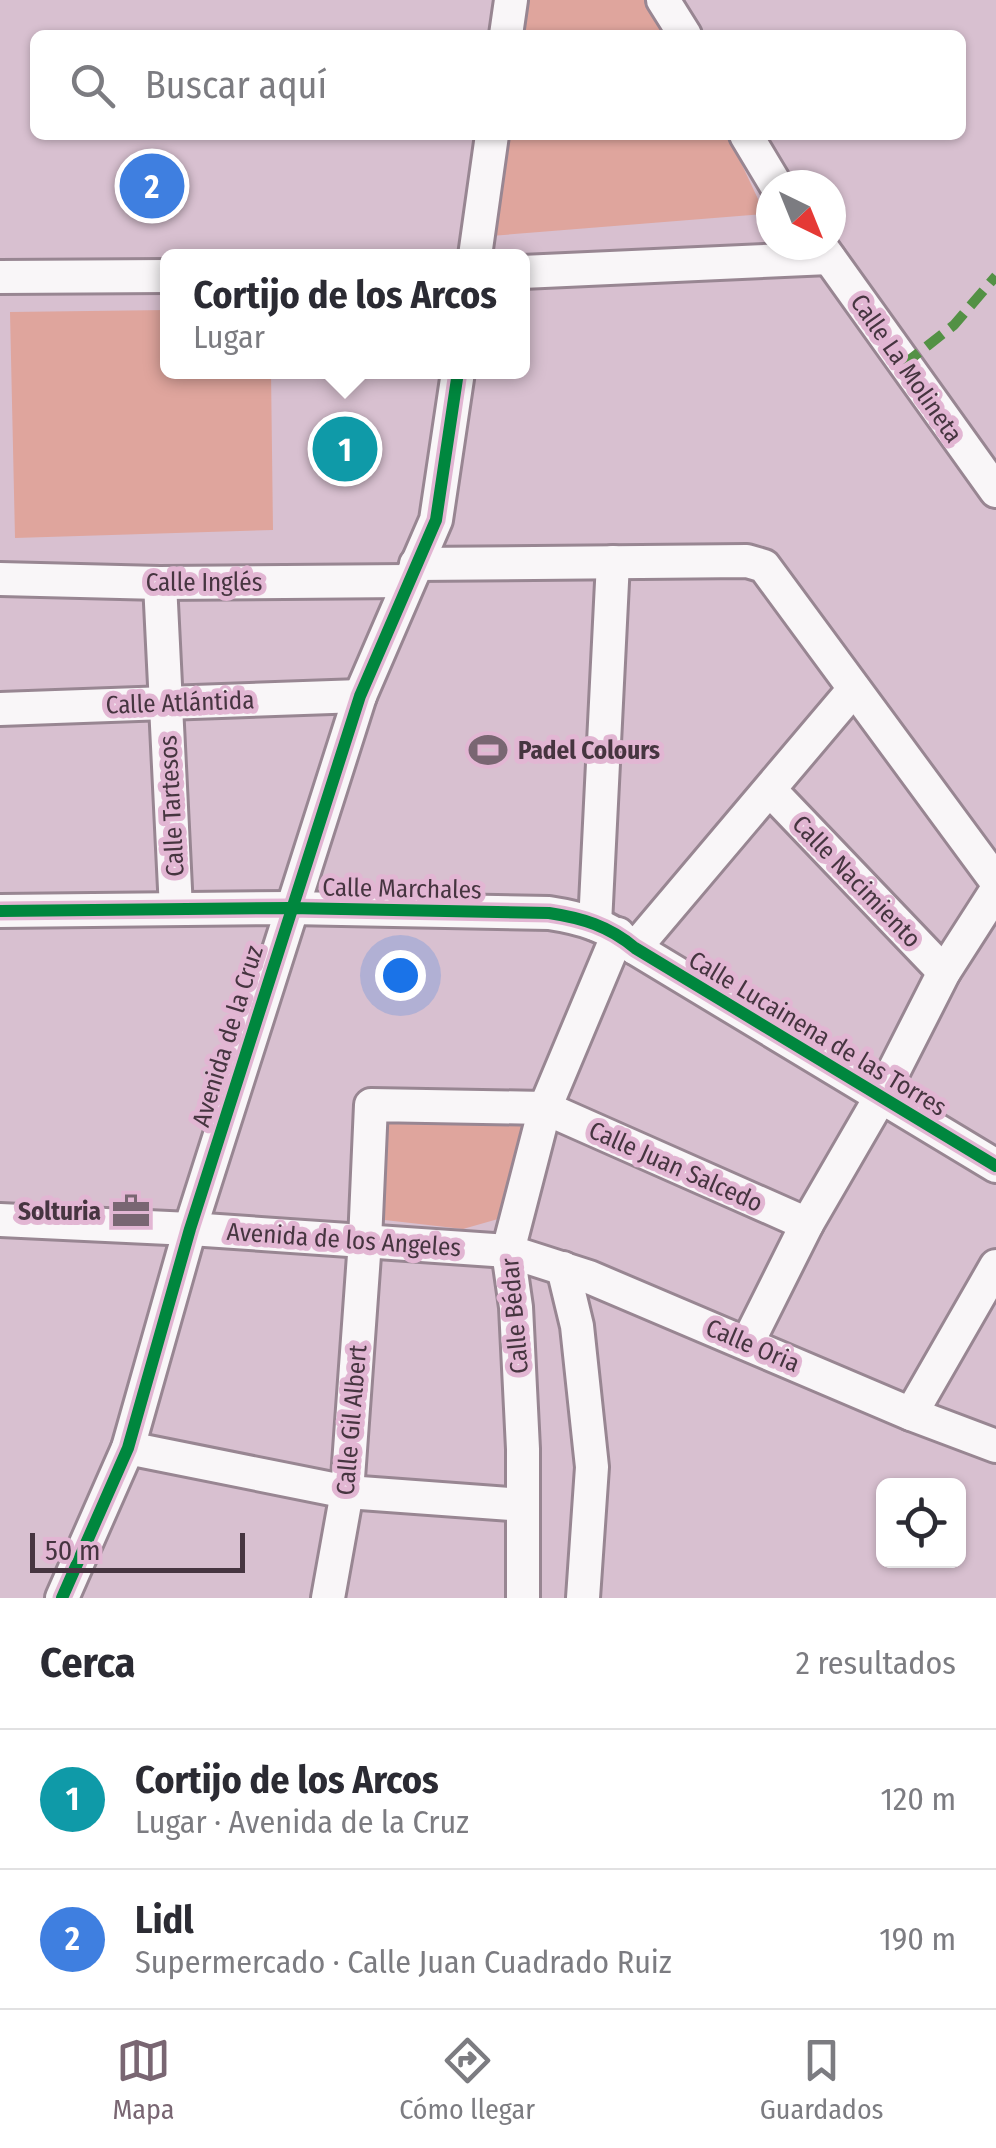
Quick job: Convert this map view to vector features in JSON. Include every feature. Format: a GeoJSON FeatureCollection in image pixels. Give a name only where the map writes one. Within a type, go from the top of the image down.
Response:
{"type":"FeatureCollection","features":[{"type":"Feature","properties":{"kind":"street"},"geometry":{"type":"LineString","coordinates":[[507,30],[511,0]]}},
{"type":"Feature","properties":{"kind":"street"},"geometry":{"type":"LineString","coordinates":[[664,0],[681,30]]}},
{"type":"Feature","properties":{"kind":"street"},"geometry":{"type":"LineString","coordinates":[[476,249],[491,140]]}},
{"type":"Feature","properties":{"kind":"street"},"geometry":{"type":"LineString","coordinates":[[749,140],[767,170]]}},
{"type":"Feature","properties":{"kind":"street"},"geometry":{"type":"LineString","coordinates":[[530,271],[756,256]]}},
{"type":"Feature","properties":{"kind":"street","name":"Calle La Molineta"},"geometry":{"type":"LineString","coordinates":[[830,260],[996,491]]}},
{"type":"Feature","properties":{"kind":"street"},"geometry":{"type":"LineString","coordinates":[[0,276],[160,276]]}},
{"type":"Feature","properties":{"kind":"street","name":"Avenida de la Cruz"},"geometry":{"type":"LineString","coordinates":[[62,1598],[128,1448],[190,1228],[360,696],[436,520],[457,379]]}},
{"type":"Feature","properties":{"kind":"street","name":"Calle Inglés"},"geometry":{"type":"LineString","coordinates":[[0,579],[160,583],[613,562],[747,561],[764,566],[854,689]]}},
{"type":"Feature","properties":{"kind":"street"},"geometry":{"type":"LineString","coordinates":[[613,562],[616,936]]}},
{"type":"Feature","properties":{"kind":"street","name":"Calle Tartesos"},"geometry":{"type":"LineString","coordinates":[[160,583],[176,910]]}},
{"type":"Feature","properties":{"kind":"street"},"geometry":{"type":"LineString","coordinates":[[854,689],[996,881]]}},
{"type":"Feature","properties":{"kind":"street","name":"Calle Bédar"},"geometry":{"type":"LineString","coordinates":[[523,1598],[516,1307],[508,1251],[545,1108],[616,936],[770,790],[854,689]]}},
{"type":"Feature","properties":{"kind":"street","name":"Calle Atlántida"},"geometry":{"type":"LineString","coordinates":[[0,709],[360,696]]}},
{"type":"Feature","properties":{"kind":"street","name":"Calle Nacimiento"},"geometry":{"type":"LineString","coordinates":[[770,790],[944,972]]}},
{"type":"Feature","properties":{"kind":"street"},"geometry":{"type":"LineString","coordinates":[[748,1342],[806,1224],[880,1098],[944,972],[996,891]]}},
{"type":"Feature","properties":{"kind":"street","name":"Calle Marchales"},"geometry":{"type":"LineString","coordinates":[[0,911],[290,908],[549,913],[583,918],[616,936]]}},
{"type":"Feature","properties":{"kind":"street","name":"Calle Lucainena de las Torres"},"geometry":{"type":"LineString","coordinates":[[616,936],[996,1166]]}},
{"type":"Feature","properties":{"kind":"street","name":"Calle Gil Albert"},"geometry":{"type":"LineString","coordinates":[[328,1598],[347,1492],[371,1105],[545,1108]]}},
{"type":"Feature","properties":{"kind":"street","name":"Calle Juan Salcedo"},"geometry":{"type":"LineString","coordinates":[[545,1108],[806,1224]]}},
{"type":"Feature","properties":{"kind":"street","name":"Avenida de los Angeles"},"geometry":{"type":"LineString","coordinates":[[0,1220],[190,1228],[508,1251]]}},
{"type":"Feature","properties":{"kind":"street","name":"Calle Oria"},"geometry":{"type":"LineString","coordinates":[[508,1251],[564,1268],[748,1342],[910,1414],[996,1446]]}},
{"type":"Feature","properties":{"kind":"street"},"geometry":{"type":"LineString","coordinates":[[910,1414],[996,1266]]}},
{"type":"Feature","properties":{"kind":"street"},"geometry":{"type":"LineString","coordinates":[[564,1268],[577,1326],[592,1467],[583,1598]]}},
{"type":"Feature","properties":{"kind":"street"},"geometry":{"type":"LineString","coordinates":[[128,1448],[347,1492],[523,1505]]}},
{"type":"Feature","properties":{"kind":"shaded area"},"geometry":{"type":"Polygon","coordinates":[[[520,0],[663,0],[678,30],[514,30],[520,0]]]}},
{"type":"Feature","properties":{"kind":"shaded area"},"geometry":{"type":"Polygon","coordinates":[[[495,140],[730,140],[756,195],[756,215],[478,237],[495,140]]]}},
{"type":"Feature","properties":{"kind":"shaded area"},"geometry":{"type":"Polygon","coordinates":[[[160,310],[160,379],[271,379],[273,530],[15,538],[10,312],[160,310]]]}},
{"type":"Feature","properties":{"kind":"shaded area"},"geometry":{"type":"Polygon","coordinates":[[[371,1105],[531,1117],[498,1219],[463,1229],[376,1219],[371,1105]]]}},
{"type":"Feature","properties":{"kind":"marked path"},"geometry":{"type":"LineString","coordinates":[[903,365],[954,325],[996,276]]}},
{"type":"Feature","properties":{"kind":"cycle path"},"geometry":{"type":"LineString","coordinates":[[62,1598],[128,1448],[190,1229],[360,696],[436,520],[457,379]]}},
{"type":"Feature","properties":{"kind":"cycle path"},"geometry":{"type":"LineString","coordinates":[[0,911],[290,908],[549,913],[573,917],[615,934],[996,1166]]}},
{"type":"Feature","properties":{"kind":"place","name":"Lidl"},"geometry":{"type":"Point","coordinates":[152,186]}},
{"type":"Feature","properties":{"kind":"place","name":"Cortijo de los Arcos"},"geometry":{"type":"Point","coordinates":[345,449]}},
{"type":"Feature","properties":{"kind":"place","name":"Padel Colours"},"geometry":{"type":"Point","coordinates":[488,750]}},
{"type":"Feature","properties":{"kind":"place","name":"Solturia"},"geometry":{"type":"Point","coordinates":[131,1211]}}]}
